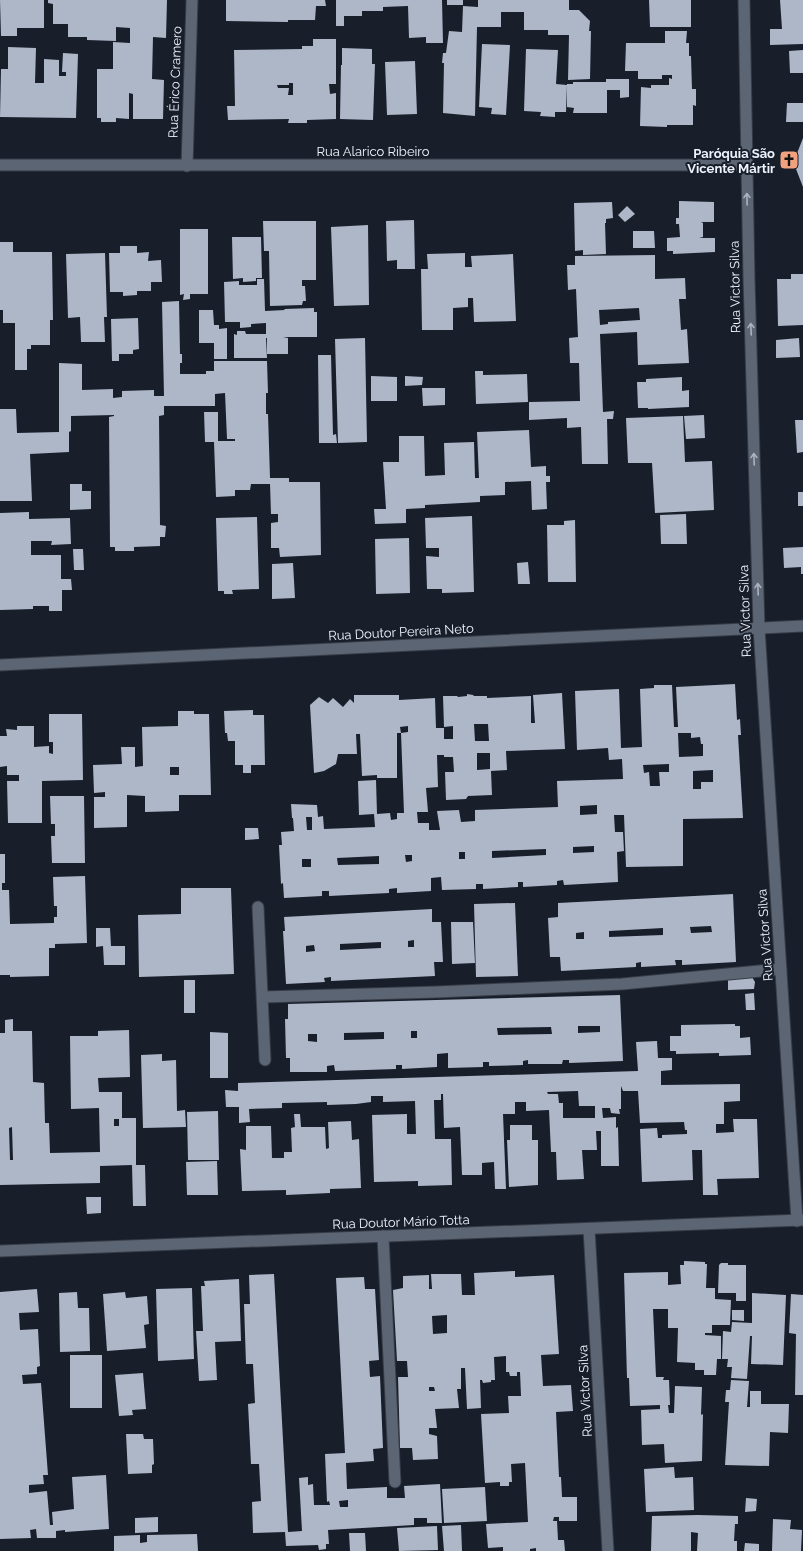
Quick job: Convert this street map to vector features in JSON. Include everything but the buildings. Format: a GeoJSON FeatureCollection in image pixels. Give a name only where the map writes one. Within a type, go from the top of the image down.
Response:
{"type":"FeatureCollection","features":[{"type":"Feature","properties":{"kind":"street","name":"Rua Érico Cramero"},"geometry":{"type":"LineString","coordinates":[[187,166],[192,0]]}},
{"type":"Feature","properties":{"kind":"street","name":"Rua Victor Silva"},"geometry":{"type":"LineString","coordinates":[[744,0],[759,628],[781,969],[800,1220]]}},
{"type":"Feature","properties":{"kind":"street","name":"Rua Alarico Ribeiro"},"geometry":{"type":"LineString","coordinates":[[0,165],[747,165]]}},
{"type":"Feature","properties":{"kind":"street","name":"Rua Doutor Pereira Neto"},"geometry":{"type":"LineString","coordinates":[[0,665],[803,626]]}},
{"type":"Feature","properties":{"kind":"street"},"geometry":{"type":"LineString","coordinates":[[258,906],[265,1060]]}},
{"type":"Feature","properties":{"kind":"street"},"geometry":{"type":"LineString","coordinates":[[263,997],[436,992],[622,984],[781,969]]}},
{"type":"Feature","properties":{"kind":"street","name":"Rua Doutor Mário Totta"},"geometry":{"type":"LineString","coordinates":[[0,1251],[800,1220]]}},
{"type":"Feature","properties":{"kind":"street","name":"Rua Victor Silva"},"geometry":{"type":"LineString","coordinates":[[589,1229],[608,1551]]}},
{"type":"Feature","properties":{"kind":"street"},"geometry":{"type":"LineString","coordinates":[[383,1236],[395,1482]]}},
{"type":"Feature","properties":{"kind":"place","name":"Paróquia São Vicente Mártir"},"geometry":{"type":"Point","coordinates":[789,160]}}]}
